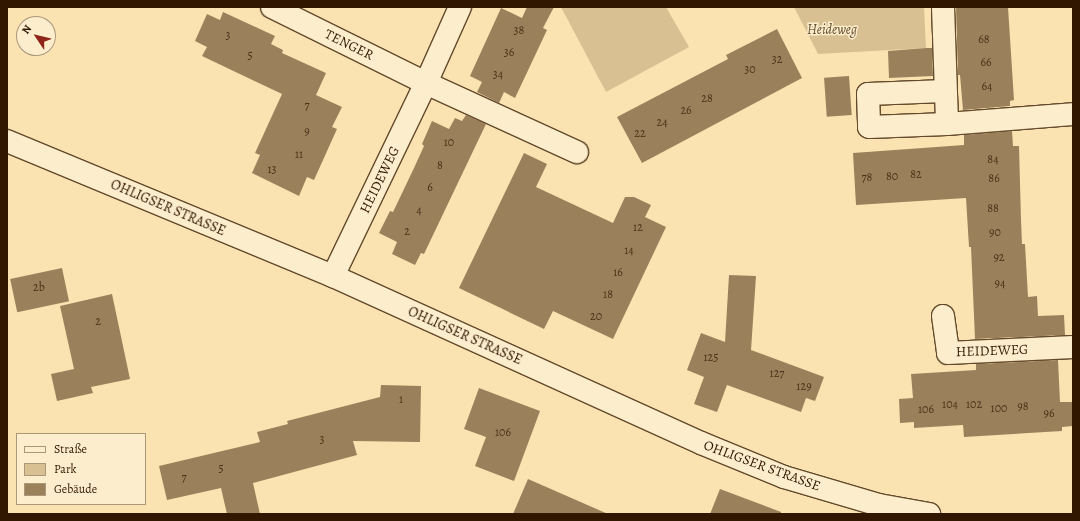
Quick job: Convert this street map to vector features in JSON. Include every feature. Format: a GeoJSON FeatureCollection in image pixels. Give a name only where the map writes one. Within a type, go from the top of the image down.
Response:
{"type":"FeatureCollection","features":[{"type":"Feature","properties":{"kind":"street","name":"TENGER"},"geometry":{"type":"LineString","coordinates":[[272,7],[426,83]]}},
{"type":"Feature","properties":{"kind":"street","name":"HEIDEWEG"},"geometry":{"type":"LineString","coordinates":[[333,276],[426,83],[460,7]]}},
{"type":"Feature","properties":{"kind":"street"},"geometry":{"type":"LineString","coordinates":[[943,7],[947,124]]}},
{"type":"Feature","properties":{"kind":"street"},"geometry":{"type":"LineString","coordinates":[[426,83],[576,152]]}},
{"type":"Feature","properties":{"kind":"street"},"geometry":{"type":"LineString","coordinates":[[945,91],[868,94],[869,127],[947,124],[1073,114]]}},
{"type":"Feature","properties":{"kind":"street","name":"OHLIGSER STRASSE"},"geometry":{"type":"LineString","coordinates":[[7,141],[333,276],[701,444],[778,474],[879,505],[929,514]]}},
{"type":"Feature","properties":{"kind":"street","name":"HEIDEWEG"},"geometry":{"type":"LineString","coordinates":[[943,316],[948,353],[1073,347]]}},
{"type":"Feature","properties":{"kind":"green space"},"geometry":{"type":"Polygon","coordinates":[[[561,7],[666,7],[689,47],[606,92],[561,7]]]}},
{"type":"Feature","properties":{"kind":"green space","name":"Heideweg"},"geometry":{"type":"Polygon","coordinates":[[[794,7],[924,7],[926,48],[818,54],[794,7]]]}},
{"type":"Feature","properties":{"kind":"building"},"geometry":{"type":"Polygon","coordinates":[[[527,7],[554,7],[543,28],[547,30],[515,98],[504,92],[499,103],[477,92],[482,82],[470,76],[501,8],[522,18],[527,7]]]}},
{"type":"Feature","properties":{"kind":"building"},"geometry":{"type":"Polygon","coordinates":[[[956,7],[1008,7],[1014,100],[1010,101],[1010,106],[963,110],[960,75],[958,75],[956,7]]]}},
{"type":"Feature","properties":{"kind":"building"},"geometry":{"type":"Polygon","coordinates":[[[223,12],[275,36],[271,44],[283,50],[282,53],[326,73],[316,95],[342,107],[332,127],[337,129],[314,180],[307,177],[299,196],[252,173],[260,155],[255,153],[282,94],[202,56],[207,47],[195,41],[207,14],[220,20],[223,12]]]}},
{"type":"Feature","properties":{"kind":"building"},"geometry":{"type":"Polygon","coordinates":[[[777,29],[802,78],[642,163],[617,117],[728,59],[726,55],[777,29]]]}},
{"type":"Feature","properties":{"kind":"building"},"geometry":{"type":"Polygon","coordinates":[[[932,48],[933,76],[889,78],[888,51],[932,48]]]}},
{"type":"Feature","properties":{"kind":"building"},"geometry":{"type":"Polygon","coordinates":[[[849,76],[852,115],[827,117],[824,78],[849,76]]]}},
{"type":"Feature","properties":{"kind":"building"},"geometry":{"type":"Polygon","coordinates":[[[466,115],[486,124],[424,254],[421,253],[415,265],[392,254],[397,242],[379,233],[390,211],[393,212],[414,168],[424,146],[422,144],[432,121],[449,129],[455,118],[462,121],[466,115]]]}},
{"type":"Feature","properties":{"kind":"building"},"geometry":{"type":"Polygon","coordinates":[[[1012,131],[1013,146],[1019,146],[1022,244],[1025,244],[1028,297],[1037,296],[1038,316],[1064,315],[1065,335],[975,339],[971,247],[969,247],[966,198],[856,205],[853,153],[964,145],[964,135],[1012,131]]]}},
{"type":"Feature","properties":{"kind":"building"},"geometry":{"type":"Polygon","coordinates":[[[524,153],[547,164],[536,187],[613,223],[625,197],[634,197],[651,205],[645,217],[666,227],[613,339],[553,311],[544,329],[459,288],[524,153]]]}},
{"type":"Feature","properties":{"kind":"building"},"geometry":{"type":"Polygon","coordinates":[[[62,268],[69,301],[17,312],[10,279],[62,268]]]}},
{"type":"Feature","properties":{"kind":"building"},"geometry":{"type":"Polygon","coordinates":[[[729,275],[756,276],[751,350],[824,377],[815,401],[806,398],[801,412],[727,385],[717,412],[694,404],[704,377],[687,370],[701,333],[725,342],[729,275]]]}},
{"type":"Feature","properties":{"kind":"building"},"geometry":{"type":"Polygon","coordinates":[[[112,294],[130,379],[91,387],[93,393],[57,401],[51,374],[74,369],[60,306],[112,294]]]}},
{"type":"Feature","properties":{"kind":"building"},"geometry":{"type":"Polygon","coordinates":[[[1058,360],[1060,402],[1073,402],[1073,426],[1062,427],[1062,431],[964,437],[963,425],[914,428],[914,422],[900,423],[899,399],[913,398],[911,374],[976,370],[976,364],[1058,360]]]}},
{"type":"Feature","properties":{"kind":"building"},"geometry":{"type":"Polygon","coordinates":[[[381,385],[421,386],[420,442],[353,441],[357,455],[253,483],[260,514],[227,514],[221,488],[167,500],[159,466],[260,442],[257,432],[288,424],[287,421],[380,397],[381,385]]]}},
{"type":"Feature","properties":{"kind":"building"},"geometry":{"type":"Polygon","coordinates":[[[479,388],[540,411],[514,481],[475,466],[486,437],[464,429],[479,388]]]}},
{"type":"Feature","properties":{"kind":"building"},"geometry":{"type":"Polygon","coordinates":[[[528,479],[608,514],[513,514],[528,479]]]}},
{"type":"Feature","properties":{"kind":"building"},"geometry":{"type":"Polygon","coordinates":[[[720,489],[781,512],[781,514],[710,514],[720,489]]]}}]}
